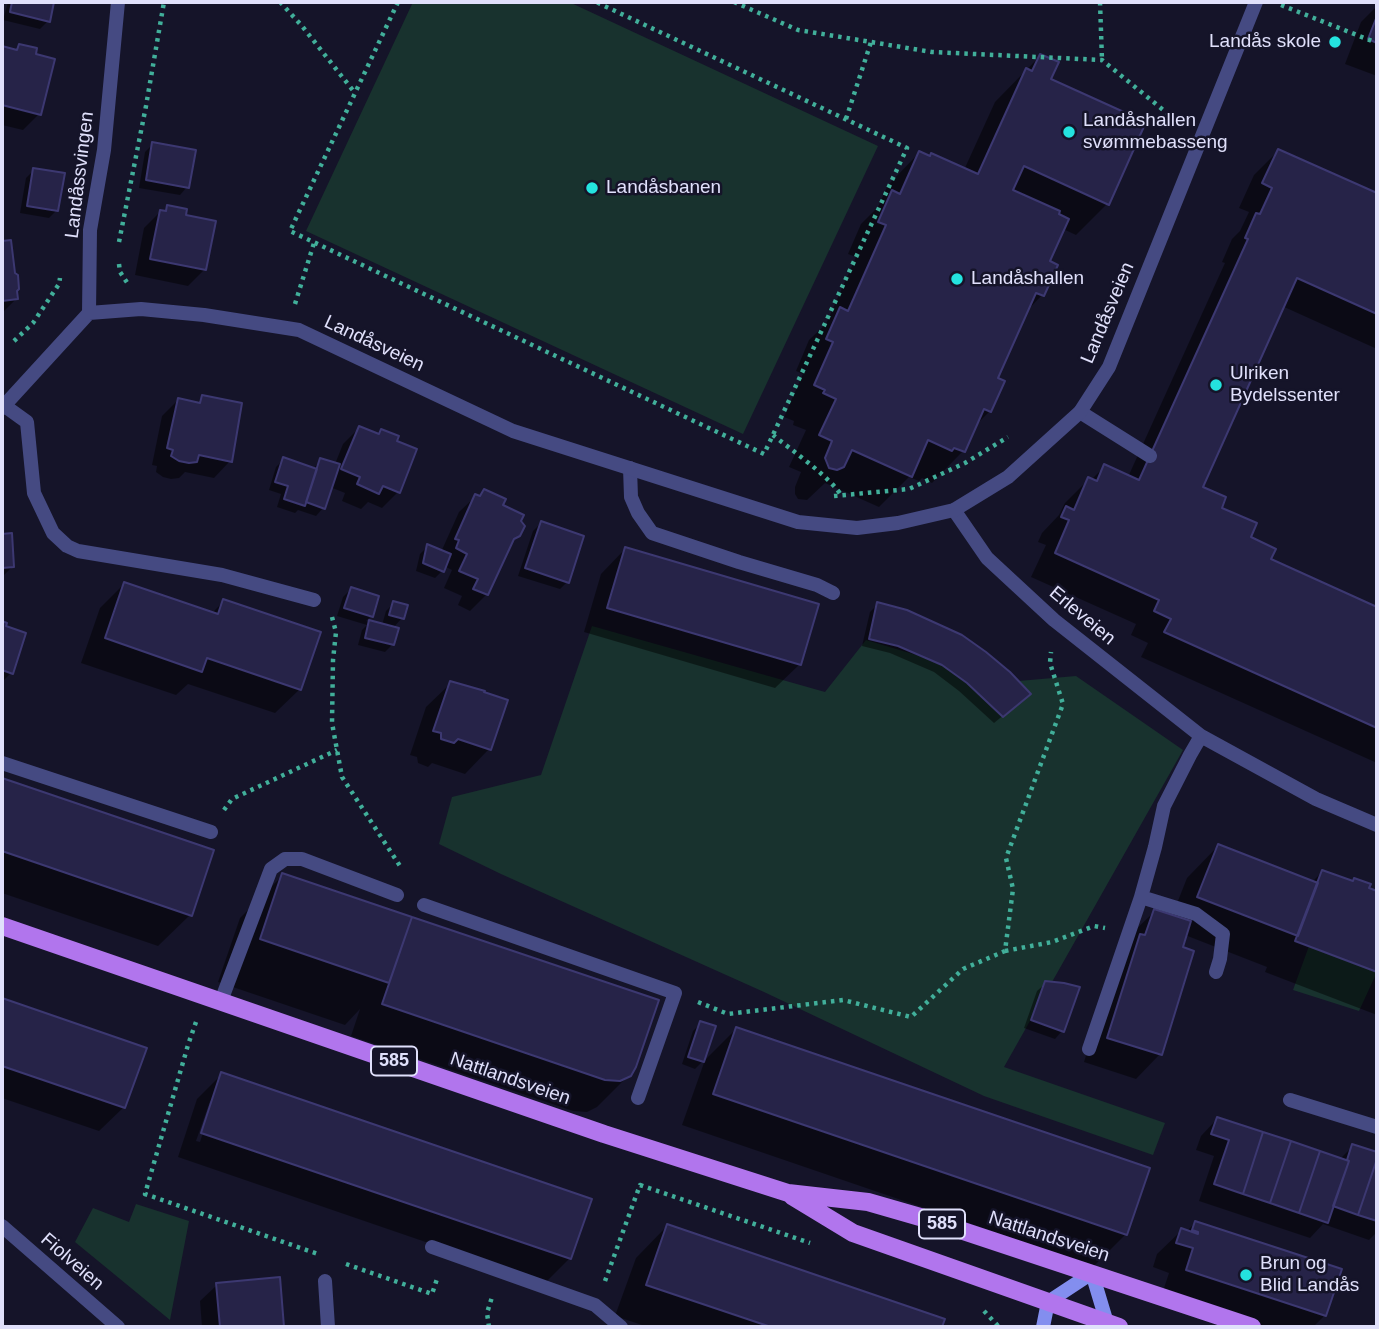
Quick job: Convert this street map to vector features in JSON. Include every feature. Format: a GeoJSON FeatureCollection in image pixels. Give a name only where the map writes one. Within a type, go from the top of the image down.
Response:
{"type":"FeatureCollection","features":[{"type":"Feature","properties":{"kind":"main road","name":"Nattlandsveien"},"geometry":{"type":"LineString","coordinates":[[2,926],[604,1133],[788,1193],[868,1202],[927,1219],[1252,1327]]}},
{"type":"Feature","properties":{"kind":"main road","name":"Nattlandsveien"},"geometry":{"type":"LineString","coordinates":[[788,1193],[853,1233],[1110,1326]]}},
{"type":"Feature","properties":{"kind":"main road"},"geometry":{"type":"LineString","coordinates":[[1043,1327],[1048,1302],[1092,1273],[1110,1326]]}},
{"type":"Feature","properties":{"kind":"street","name":"Landåssvingen"},"geometry":{"type":"LineString","coordinates":[[89,313],[90,230],[104,150],[118,2]]}},
{"type":"Feature","properties":{"kind":"street","name":"Landåsveien"},"geometry":{"type":"LineString","coordinates":[[89,313],[141,309],[204,315],[299,330],[513,430],[798,522],[858,528],[898,523],[954,510],[1008,477],[1080,412],[1109,367],[1256,2]]}},
{"type":"Feature","properties":{"kind":"street"},"geometry":{"type":"LineString","coordinates":[[89,313],[3,405],[27,422],[34,493],[53,533],[67,546],[78,551],[222,575],[314,600]]}},
{"type":"Feature","properties":{"kind":"street"},"geometry":{"type":"LineString","coordinates":[[1080,412],[1150,456]]}},
{"type":"Feature","properties":{"kind":"street"},"geometry":{"type":"LineString","coordinates":[[630,468],[631,497],[652,533],[817,585],[833,593]]}},
{"type":"Feature","properties":{"kind":"street","name":"Erleveien"},"geometry":{"type":"LineString","coordinates":[[954,510],[988,558],[1054,620],[1201,736],[1316,799],[1377,825]]}},
{"type":"Feature","properties":{"kind":"street"},"geometry":{"type":"LineString","coordinates":[[1089,1049],[1141,897],[1164,806],[1201,736]]}},
{"type":"Feature","properties":{"kind":"street"},"geometry":{"type":"LineString","coordinates":[[2,763],[211,832]]}},
{"type":"Feature","properties":{"kind":"street"},"geometry":{"type":"LineString","coordinates":[[221,1002],[271,869],[285,859],[302,859],[397,895]]}},
{"type":"Feature","properties":{"kind":"street"},"geometry":{"type":"LineString","coordinates":[[1141,897],[1196,914],[1223,934],[1216,972]]}},
{"type":"Feature","properties":{"kind":"street"},"geometry":{"type":"LineString","coordinates":[[424,905],[675,993],[638,1098]]}},
{"type":"Feature","properties":{"kind":"street"},"geometry":{"type":"LineString","coordinates":[[1290,1100],[1377,1127]]}},
{"type":"Feature","properties":{"kind":"street","name":"Fiolveien"},"geometry":{"type":"LineString","coordinates":[[2,1226],[118,1327]]}},
{"type":"Feature","properties":{"kind":"street"},"geometry":{"type":"LineString","coordinates":[[432,1247],[595,1305],[621,1327]]}},
{"type":"Feature","properties":{"kind":"street"},"geometry":{"type":"LineString","coordinates":[[325,1281],[328,1327]]}},
{"type":"Feature","properties":{"kind":"path"},"geometry":{"type":"LineString","coordinates":[[118,245],[164,2]]}},
{"type":"Feature","properties":{"kind":"path"},"geometry":{"type":"LineString","coordinates":[[280,2],[355,94]]}},
{"type":"Feature","properties":{"kind":"path"},"geometry":{"type":"LineString","coordinates":[[398,2],[290,231],[764,454],[907,148],[596,2]]}},
{"type":"Feature","properties":{"kind":"path"},"geometry":{"type":"LineString","coordinates":[[734,2],[798,30],[932,52],[1101,60],[1199,139]]}},
{"type":"Feature","properties":{"kind":"path"},"geometry":{"type":"LineString","coordinates":[[1100,2],[1101,60]]}},
{"type":"Feature","properties":{"kind":"path"},"geometry":{"type":"LineString","coordinates":[[1274,2],[1377,43]]}},
{"type":"Feature","properties":{"kind":"path"},"geometry":{"type":"LineString","coordinates":[[846,119],[871,42]]}},
{"type":"Feature","properties":{"kind":"path"},"geometry":{"type":"LineString","coordinates":[[288,328],[314,243]]}},
{"type":"Feature","properties":{"kind":"path"},"geometry":{"type":"LineString","coordinates":[[119,259],[120,272],[129,285],[136,288]]}},
{"type":"Feature","properties":{"kind":"path"},"geometry":{"type":"LineString","coordinates":[[830,496],[909,489],[965,463],[1016,433]]}},
{"type":"Feature","properties":{"kind":"path"},"geometry":{"type":"LineString","coordinates":[[773,435],[839,491],[858,528]]}},
{"type":"Feature","properties":{"kind":"path"},"geometry":{"type":"LineString","coordinates":[[314,600],[331,613],[336,632],[332,723],[342,777],[403,870]]}},
{"type":"Feature","properties":{"kind":"path"},"geometry":{"type":"LineString","coordinates":[[1005,951],[1013,889],[1006,858],[1063,704],[1050,663],[1051,651]]}},
{"type":"Feature","properties":{"kind":"path"},"geometry":{"type":"LineString","coordinates":[[211,832],[232,799],[337,750]]}},
{"type":"Feature","properties":{"kind":"path"},"geometry":{"type":"LineString","coordinates":[[675,993],[728,1014],[843,1000],[911,1017],[963,969],[1005,951],[1052,942],[1094,926],[1128,934]]}},
{"type":"Feature","properties":{"kind":"path"},"geometry":{"type":"LineString","coordinates":[[190,1038],[145,1194],[330,1258]]}},
{"type":"Feature","properties":{"kind":"path"},"geometry":{"type":"LineString","coordinates":[[616,1253],[640,1185]]}},
{"type":"Feature","properties":{"kind":"path"},"geometry":{"type":"LineString","coordinates":[[343,1263],[432,1294],[447,1252]]}},
{"type":"Feature","properties":{"kind":"green space","name":"Landåsbanen"},"geometry":{"type":"Polygon","coordinates":[[[413,2],[569,2],[878,146],[743,434],[306,231],[413,2]]]}},
{"type":"Feature","properties":{"kind":"green space"},"geometry":{"type":"Polygon","coordinates":[[[592,626],[825,692],[866,640],[1007,682],[1076,676],[1183,750],[1004,1067],[1165,1123],[1153,1155],[984,1096],[439,844],[452,797],[541,775],[592,626]]]}},
{"type":"Feature","properties":{"kind":"green space"},"geometry":{"type":"Polygon","coordinates":[[[1309,946],[1377,972],[1359,1011],[1293,990],[1309,946]]]}},
{"type":"Feature","properties":{"kind":"green space"},"geometry":{"type":"Polygon","coordinates":[[[136,1204],[189,1221],[170,1320],[75,1242],[93,1208],[129,1222],[136,1204]]]}},
{"type":"Feature","properties":{"kind":"building"},"geometry":{"type":"Polygon","coordinates":[[[12,2],[54,2],[50,22],[10,12],[12,2]]]}},
{"type":"Feature","properties":{"kind":"building"},"geometry":{"type":"Polygon","coordinates":[[[1377,16],[1377,43],[1368,39],[1377,16]]]}},
{"type":"Feature","properties":{"kind":"building"},"geometry":{"type":"Polygon","coordinates":[[[19,44],[37,48],[36,54],[55,59],[41,115],[2,105],[2,46],[17,50],[19,44]]]}},
{"type":"Feature","properties":{"kind":"building","name":"Landåshallen"},"geometry":{"type":"Polygon","coordinates":[[[1040,54],[1059,62],[1051,79],[1146,122],[1109,205],[1024,166],[1013,190],[1060,211],[1059,214],[1069,219],[1050,261],[1058,265],[1044,296],[1036,293],[998,378],[1005,381],[991,412],[984,409],[965,452],[954,448],[952,451],[928,440],[912,477],[852,450],[844,467],[837,470],[829,468],[825,458],[832,441],[819,435],[836,399],[814,385],[833,342],[826,339],[840,307],[848,311],[886,225],[878,222],[892,190],[900,194],[919,151],[930,156],[931,153],[978,174],[1026,68],[1032,71],[1040,54]]]}},
{"type":"Feature","properties":{"kind":"building"},"geometry":{"type":"Polygon","coordinates":[[[152,142],[196,150],[189,188],[146,180],[152,142]]]}},
{"type":"Feature","properties":{"kind":"building","name":"Ulriken Bydelssenter"},"geometry":{"type":"Polygon","coordinates":[[[1278,149],[1377,193],[1377,314],[1297,278],[1203,487],[1226,497],[1222,508],[1257,523],[1251,537],[1276,549],[1271,559],[1377,607],[1377,728],[1164,632],[1171,619],[1154,611],[1159,600],[1055,553],[1069,520],[1061,517],[1066,506],[1074,510],[1088,477],[1097,481],[1104,464],[1139,480],[1248,239],[1245,238],[1256,213],[1260,214],[1272,188],[1262,183],[1278,149]]]}},
{"type":"Feature","properties":{"kind":"building"},"geometry":{"type":"Polygon","coordinates":[[[33,168],[65,173],[58,211],[27,206],[33,168]]]}},
{"type":"Feature","properties":{"kind":"building"},"geometry":{"type":"Polygon","coordinates":[[[167,205],[187,209],[186,215],[216,221],[206,270],[150,259],[160,210],[166,211],[167,205]]]}},
{"type":"Feature","properties":{"kind":"building"},"geometry":{"type":"Polygon","coordinates":[[[11,240],[15,273],[18,275],[18,299],[2,301],[2,241],[11,240]]]}},
{"type":"Feature","properties":{"kind":"building"},"geometry":{"type":"Polygon","coordinates":[[[202,395],[242,403],[232,462],[199,455],[197,462],[179,461],[171,456],[173,450],[167,448],[178,398],[200,403],[202,395]]]}},
{"type":"Feature","properties":{"kind":"building"},"geometry":{"type":"Polygon","coordinates":[[[359,426],[379,434],[381,429],[399,436],[397,441],[417,449],[400,493],[383,486],[379,494],[357,484],[360,477],[341,469],[359,426]]]}},
{"type":"Feature","properties":{"kind":"building"},"geometry":{"type":"Polygon","coordinates":[[[283,457],[317,469],[305,506],[284,499],[288,486],[275,482],[283,457]]]}},
{"type":"Feature","properties":{"kind":"building"},"geometry":{"type":"Polygon","coordinates":[[[320,458],[340,464],[325,509],[306,502],[320,458]]]}},
{"type":"Feature","properties":{"kind":"building"},"geometry":{"type":"Polygon","coordinates":[[[484,489],[506,499],[503,505],[524,515],[521,521],[525,526],[520,536],[514,539],[488,595],[473,589],[478,579],[459,571],[467,554],[456,548],[459,540],[455,539],[475,494],[480,496],[484,489]]]}},
{"type":"Feature","properties":{"kind":"building"},"geometry":{"type":"Polygon","coordinates":[[[541,521],[584,536],[569,583],[525,568],[541,521]]]}},
{"type":"Feature","properties":{"kind":"building"},"geometry":{"type":"Polygon","coordinates":[[[12,533],[14,567],[2,568],[2,534],[12,533]]]}},
{"type":"Feature","properties":{"kind":"building"},"geometry":{"type":"Polygon","coordinates":[[[427,544],[451,554],[444,572],[423,563],[427,544]]]}},
{"type":"Feature","properties":{"kind":"building"},"geometry":{"type":"Polygon","coordinates":[[[625,547],[819,604],[801,665],[607,608],[625,547]]]}},
{"type":"Feature","properties":{"kind":"building"},"geometry":{"type":"Polygon","coordinates":[[[124,582],[218,614],[223,599],[321,632],[301,690],[207,658],[202,672],[105,638],[124,582]]]}},
{"type":"Feature","properties":{"kind":"building"},"geometry":{"type":"Polygon","coordinates":[[[351,587],[379,596],[373,617],[344,608],[351,587]]]}},
{"type":"Feature","properties":{"kind":"building"},"geometry":{"type":"Polygon","coordinates":[[[393,601],[408,605],[404,619],[389,615],[393,601]]]}},
{"type":"Feature","properties":{"kind":"building"},"geometry":{"type":"Polygon","coordinates":[[[877,602],[907,610],[962,635],[1010,672],[1031,694],[1003,717],[967,683],[942,665],[898,646],[869,639],[877,602]]]}},
{"type":"Feature","properties":{"kind":"building"},"geometry":{"type":"Polygon","coordinates":[[[369,620],[399,628],[394,645],[365,638],[369,620]]]}},
{"type":"Feature","properties":{"kind":"building"},"geometry":{"type":"Polygon","coordinates":[[[2,621],[7,623],[6,626],[26,633],[13,674],[2,670],[2,621]]]}},
{"type":"Feature","properties":{"kind":"building"},"geometry":{"type":"Polygon","coordinates":[[[450,681],[508,700],[491,750],[458,739],[454,743],[441,739],[441,733],[433,731],[450,681]]]}},
{"type":"Feature","properties":{"kind":"building"},"geometry":{"type":"Polygon","coordinates":[[[2,778],[214,850],[192,916],[2,851],[2,778]]]}},
{"type":"Feature","properties":{"kind":"building"},"geometry":{"type":"Polygon","coordinates":[[[1218,844],[1318,883],[1298,936],[1197,897],[1218,844]]]}},
{"type":"Feature","properties":{"kind":"building"},"geometry":{"type":"Polygon","coordinates":[[[1322,870],[1371,884],[1369,888],[1377,891],[1377,972],[1295,941],[1322,870]]]}},
{"type":"Feature","properties":{"kind":"building"},"geometry":{"type":"Polygon","coordinates":[[[282,873],[412,917],[389,983],[260,939],[282,873]]]}},
{"type":"Feature","properties":{"kind":"building"},"geometry":{"type":"Polygon","coordinates":[[[1154,909],[1191,921],[1183,947],[1194,951],[1162,1055],[1107,1038],[1140,934],[1145,935],[1154,909]]]}},
{"type":"Feature","properties":{"kind":"building"},"geometry":{"type":"Polygon","coordinates":[[[412,917],[659,1000],[631,1076],[620,1081],[605,1080],[382,1004],[412,917]]]}},
{"type":"Feature","properties":{"kind":"building"},"geometry":{"type":"Polygon","coordinates":[[[1045,981],[1080,987],[1064,1032],[1031,1020],[1045,981]]]}},
{"type":"Feature","properties":{"kind":"building"},"geometry":{"type":"Polygon","coordinates":[[[2,998],[147,1048],[125,1108],[2,1066],[2,998]]]}},
{"type":"Feature","properties":{"kind":"building"},"geometry":{"type":"Polygon","coordinates":[[[700,1021],[716,1026],[704,1062],[688,1057],[700,1021]]]}},
{"type":"Feature","properties":{"kind":"building"},"geometry":{"type":"Polygon","coordinates":[[[736,1027],[1150,1168],[1127,1235],[713,1094],[736,1027]]]}},
{"type":"Feature","properties":{"kind":"building"},"geometry":{"type":"Polygon","coordinates":[[[221,1072],[592,1199],[571,1259],[201,1133],[221,1072]]]}},
{"type":"Feature","properties":{"kind":"building"},"geometry":{"type":"Polygon","coordinates":[[[1217,1117],[1263,1132],[1243,1194],[1214,1184],[1229,1140],[1211,1134],[1217,1117]]]}},
{"type":"Feature","properties":{"kind":"building"},"geometry":{"type":"Polygon","coordinates":[[[1263,1132],[1291,1141],[1270,1203],[1243,1194],[1263,1132]]]}},
{"type":"Feature","properties":{"kind":"building"},"geometry":{"type":"Polygon","coordinates":[[[1291,1141],[1320,1151],[1299,1213],[1270,1203],[1291,1141]]]}},
{"type":"Feature","properties":{"kind":"building"},"geometry":{"type":"Polygon","coordinates":[[[1352,1144],[1377,1152],[1358,1215],[1333,1206],[1349,1161],[1347,1160],[1352,1144]]]}},
{"type":"Feature","properties":{"kind":"building"},"geometry":{"type":"Polygon","coordinates":[[[1320,1151],[1349,1161],[1328,1223],[1299,1213],[1320,1151]]]}},
{"type":"Feature","properties":{"kind":"building"},"geometry":{"type":"Polygon","coordinates":[[[1377,1159],[1377,1221],[1358,1215],[1377,1159]]]}},
{"type":"Feature","properties":{"kind":"building"},"geometry":{"type":"Polygon","coordinates":[[[1195,1221],[1342,1269],[1326,1316],[1186,1270],[1193,1248],[1176,1243],[1181,1228],[1198,1234],[1192,1230],[1195,1221]]]}},
{"type":"Feature","properties":{"kind":"building"},"geometry":{"type":"Polygon","coordinates":[[[667,1224],[945,1319],[942,1327],[771,1327],[646,1285],[667,1224]]]}},
{"type":"Feature","properties":{"kind":"building"},"geometry":{"type":"Polygon","coordinates":[[[280,1277],[284,1327],[220,1327],[216,1283],[280,1277]]]}},
{"type":"Feature","properties":{"kind":"place","name":"Landås skole"},"geometry":{"type":"Point","coordinates":[1335,42]}},
{"type":"Feature","properties":{"kind":"place","name":"Landåshallen svømmebasseng"},"geometry":{"type":"Point","coordinates":[1069,132]}},
{"type":"Feature","properties":{"kind":"place","name":"Landåsbanen"},"geometry":{"type":"Point","coordinates":[592,188]}},
{"type":"Feature","properties":{"kind":"place","name":"Landåshallen"},"geometry":{"type":"Point","coordinates":[957,279]}},
{"type":"Feature","properties":{"kind":"place","name":"Ulriken Bydelssenter"},"geometry":{"type":"Point","coordinates":[1216,385]}},
{"type":"Feature","properties":{"kind":"place","name":"Brun og Blid Landås"},"geometry":{"type":"Point","coordinates":[1246,1275]}}]}
